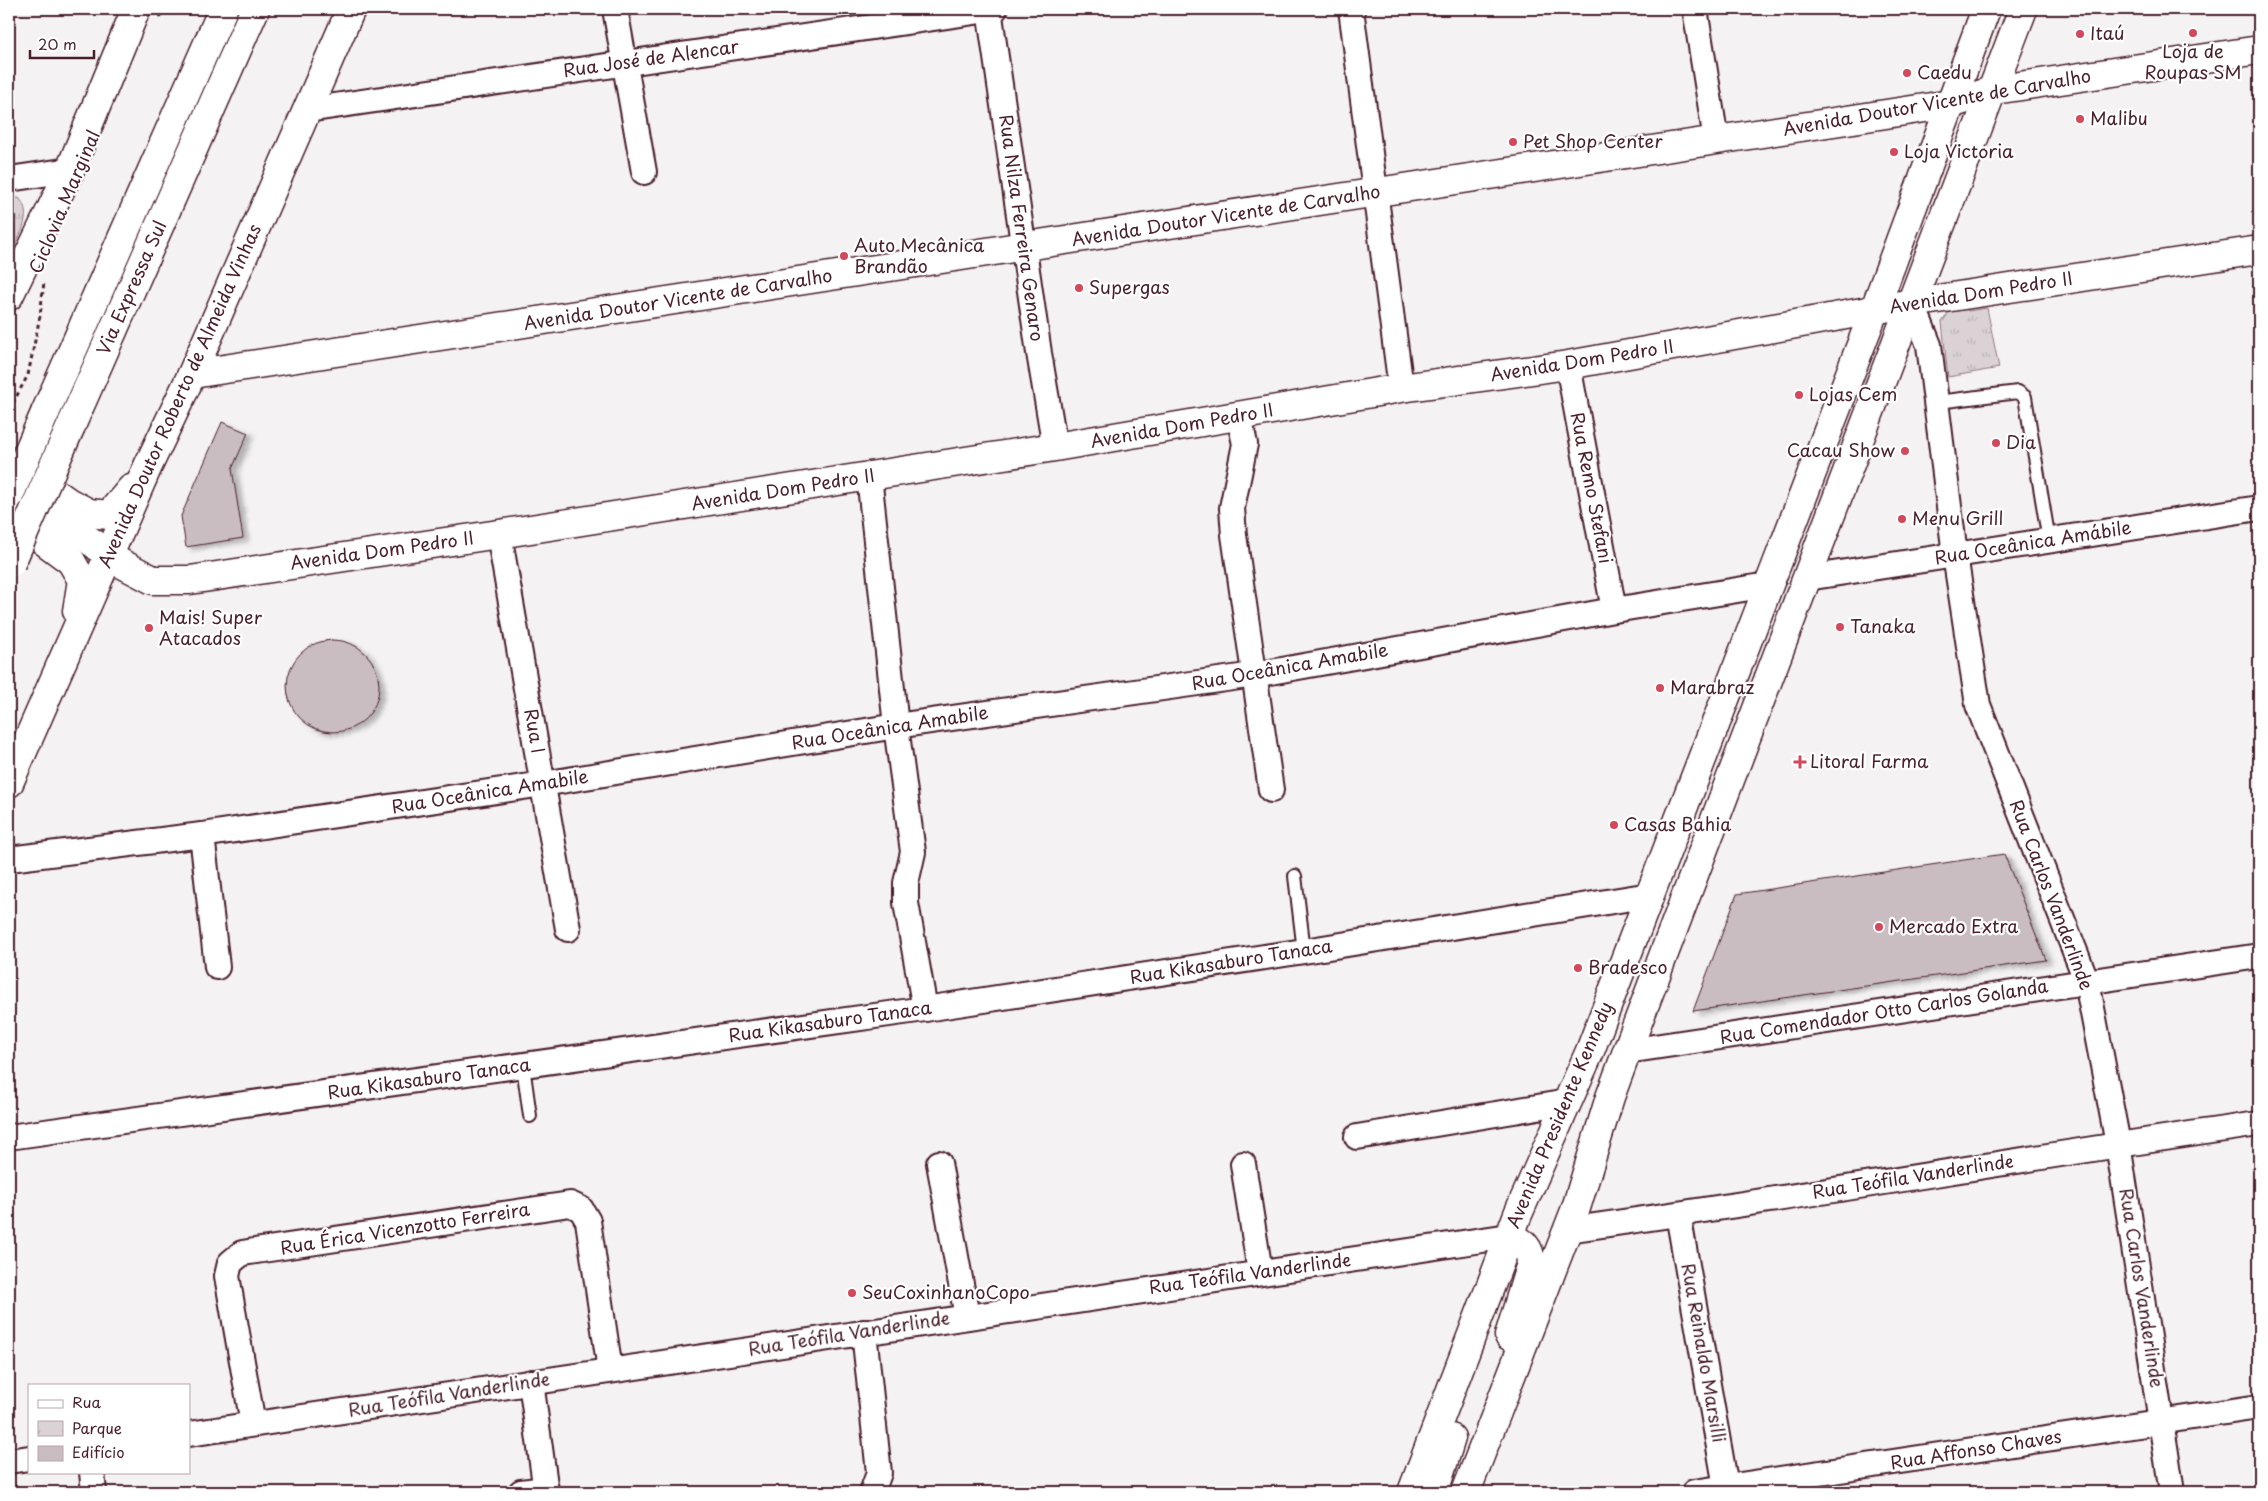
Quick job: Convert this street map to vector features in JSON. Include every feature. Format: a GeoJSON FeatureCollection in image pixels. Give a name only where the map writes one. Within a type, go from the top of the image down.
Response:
{"type":"FeatureCollection","features":[{"type":"Feature","properties":{"kind":"main road"},"geometry":{"type":"LineString","coordinates":[[9,296],[70,170],[136,9]]}},
{"type":"Feature","properties":{"kind":"main road","name":"Via Expressa Sul"},"geometry":{"type":"LineString","coordinates":[[9,496],[223,9]]}},
{"type":"Feature","properties":{"kind":"main road","name":"Via Expressa Sul"},"geometry":{"type":"LineString","coordinates":[[10,565],[255,9]]}},
{"type":"Feature","properties":{"kind":"main road","name":"Avenida Doutor Roberto de Almeida Vinhas"},"geometry":{"type":"LineString","coordinates":[[9,783],[148,466],[192,374],[351,9]]}},
{"type":"Feature","properties":{"kind":"main road","name":"Avenida Presidente Kennedy"},"geometry":{"type":"LineString","coordinates":[[1412,1492],[1509,1236],[1532,1179],[1568,1102],[1650,895],[1874,310],[1986,9]]}},
{"type":"Feature","properties":{"kind":"main road","name":"Avenida Presidente Kennedy"},"geometry":{"type":"LineString","coordinates":[[1466,1492],[1567,1230],[1627,1051],[1994,90],[2023,9]]}},
{"type":"Feature","properties":{"kind":"main road","name":"Avenida Doutor Vicente de Carvalho"},"geometry":{"type":"LineString","coordinates":[[192,374],[1951,104],[1994,90],[2259,50]]}},
{"type":"Feature","properties":{"kind":"main road","name":"Avenida Dom Pedro II"},"geometry":{"type":"LineString","coordinates":[[9,485],[96,545],[109,557],[153,580],[190,580],[1055,447],[1401,388],[1568,365],[1912,303],[2259,250]]}},
{"type":"Feature","properties":{"kind":"main road"},"geometry":{"type":"LineString","coordinates":[[9,460],[68,502],[89,513],[109,515],[148,466]]}},
{"type":"Feature","properties":{"kind":"main road"},"geometry":{"type":"LineString","coordinates":[[9,515],[71,561],[82,580],[72,640]]}},
{"type":"Feature","properties":{"kind":"main road"},"geometry":{"type":"LineString","coordinates":[[1509,1236],[1525,1244],[1530,1252],[1531,1262],[1502,1357],[1510,1377]]}},
{"type":"Feature","properties":{"kind":"main road"},"geometry":{"type":"LineString","coordinates":[[1434,1492],[1459,1412],[1466,1350]]}},
{"type":"Feature","properties":{"kind":"street"},"geometry":{"type":"LineString","coordinates":[[615,9],[644,172]]}},
{"type":"Feature","properties":{"kind":"street","name":"Rua José de Alencar"},"geometry":{"type":"LineString","coordinates":[[307,110],[991,9]]}},
{"type":"Feature","properties":{"kind":"street","name":"Rua Nilza Ferreira Genaro"},"geometry":{"type":"LineString","coordinates":[[991,9],[1039,353],[1055,447]]}},
{"type":"Feature","properties":{"kind":"street"},"geometry":{"type":"LineString","coordinates":[[1351,9],[1401,388]]}},
{"type":"Feature","properties":{"kind":"street"},"geometry":{"type":"LineString","coordinates":[[1695,9],[1716,140]]}},
{"type":"Feature","properties":{"kind":"street"},"geometry":{"type":"LineString","coordinates":[[9,179],[70,170]]}},
{"type":"Feature","properties":{"kind":"street","name":"Rua Carlos Vanderlinde"},"geometry":{"type":"LineString","coordinates":[[1912,303],[1929,345],[1938,402],[1955,555],[1978,705],[2087,982],[2118,1144],[2172,1492]]}},
{"type":"Feature","properties":{"kind":"street","name":"Rua Remo Stefani"},"geometry":{"type":"LineString","coordinates":[[1568,365],[1614,610]]}},
{"type":"Feature","properties":{"kind":"street"},"geometry":{"type":"LineString","coordinates":[[1239,417],[1245,444],[1232,508],[1234,534],[1271,790]]}},
{"type":"Feature","properties":{"kind":"street"},"geometry":{"type":"LineString","coordinates":[[869,476],[896,726],[913,852],[906,883],[906,904],[925,1009]]}},
{"type":"Feature","properties":{"kind":"street","name":"Rua Oceânica Amábile"},"geometry":{"type":"LineString","coordinates":[[1807,578],[2259,508]]}},
{"type":"Feature","properties":{"kind":"street","name":"Rua I"},"geometry":{"type":"LineString","coordinates":[[499,534],[568,929]]}},
{"type":"Feature","properties":{"kind":"street","name":"Rua Oceânica Amabile"},"geometry":{"type":"LineString","coordinates":[[9,859],[202,836],[543,784],[896,726],[1254,675],[1614,610],[1768,585]]}},
{"type":"Feature","properties":{"kind":"street"},"geometry":{"type":"LineString","coordinates":[[202,836],[217,967]]}},
{"type":"Feature","properties":{"kind":"street","name":"Rua Kikasaburo Tanaca"},"geometry":{"type":"LineString","coordinates":[[9,1137],[925,1009],[1304,951],[1650,895]]}},
{"type":"Feature","properties":{"kind":"street","name":"Rua Comendador Otto Carlos Golanda"},"geometry":{"type":"LineString","coordinates":[[1627,1051],[2259,956]]}},
{"type":"Feature","properties":{"kind":"street"},"geometry":{"type":"LineString","coordinates":[[1357,1137],[1568,1102]]}},
{"type":"Feature","properties":{"kind":"street","name":"Rua Teófila Vanderlinde"},"geometry":{"type":"LineString","coordinates":[[1567,1230],[2118,1144],[2259,1124]]}},
{"type":"Feature","properties":{"kind":"street"},"geometry":{"type":"LineString","coordinates":[[939,1164],[966,1316]]}},
{"type":"Feature","properties":{"kind":"street"},"geometry":{"type":"LineString","coordinates":[[1243,1164],[1260,1272]]}},
{"type":"Feature","properties":{"kind":"street","name":"Rua Érica Vicenzotto Ferreira"},"geometry":{"type":"LineString","coordinates":[[253,1424],[227,1276],[230,1263],[242,1253],[570,1204],[581,1209],[588,1221],[610,1370]]}},
{"type":"Feature","properties":{"kind":"street","name":"Rua Reinaldo Marsilli"},"geometry":{"type":"LineString","coordinates":[[1678,1214],[1726,1490]]}},
{"type":"Feature","properties":{"kind":"street","name":"Rua Teófila Vanderlinde"},"geometry":{"type":"LineString","coordinates":[[190,1434],[1509,1236]]}},
{"type":"Feature","properties":{"kind":"street"},"geometry":{"type":"LineString","coordinates":[[864,1332],[880,1473],[872,1492]]}},
{"type":"Feature","properties":{"kind":"street"},"geometry":{"type":"LineString","coordinates":[[521,1492],[546,1491],[531,1382]]}},
{"type":"Feature","properties":{"kind":"street","name":"Rua Affonso Chaves"},"geometry":{"type":"LineString","coordinates":[[1694,1492],[1726,1490],[2259,1407]]}},
{"type":"Feature","properties":{"kind":"street"},"geometry":{"type":"LineString","coordinates":[[9,1461],[28,1458]]}},
{"type":"Feature","properties":{"kind":"street"},"geometry":{"type":"LineString","coordinates":[[92,1474],[94,1492]]}},
{"type":"Feature","properties":{"kind":"lane"},"geometry":{"type":"LineString","coordinates":[[1938,402],[2018,392],[2023,393],[2049,541]]}},
{"type":"Feature","properties":{"kind":"lane"},"geometry":{"type":"LineString","coordinates":[[1295,876],[1304,951]]}},
{"type":"Feature","properties":{"kind":"lane"},"geometry":{"type":"LineString","coordinates":[[523,1066],[530,1116]]}},
{"type":"Feature","properties":{"kind":"path"},"geometry":{"type":"LineString","coordinates":[[156,27],[164,9]]}},
{"type":"Feature","properties":{"kind":"path","name":"Ciclovia Marginal"},"geometry":{"type":"LineString","coordinates":[[9,410],[28,375],[40,316],[44,281]]}},
{"type":"Feature","properties":{"kind":"green space"},"geometry":{"type":"Polygon","coordinates":[[[9,198],[19,198],[25,212],[25,220],[9,257],[9,198]]]}},
{"type":"Feature","properties":{"kind":"green space"},"geometry":{"type":"Polygon","coordinates":[[[1962,304],[1968,311],[1987,308],[1999,368],[1948,377],[1942,322],[1952,308],[1962,304]]]}},
{"type":"Feature","properties":{"kind":"building"},"geometry":{"type":"Polygon","coordinates":[[[222,422],[248,433],[232,469],[243,538],[186,547],[181,516],[222,422]]]}},
{"type":"Feature","properties":{"kind":"building"},"geometry":{"type":"Polygon","coordinates":[[[333,640],[351,643],[366,653],[376,668],[379,686],[376,704],[366,719],[351,729],[333,732],[315,729],[300,719],[290,704],[287,686],[290,668],[300,653],[315,643],[333,640]]]}},
{"type":"Feature","properties":{"kind":"building","name":"Mercado Extra"},"geometry":{"type":"Polygon","coordinates":[[[2004,854],[2046,960],[1693,1011],[1737,894],[2004,854]]]}},
{"type":"Feature","properties":{"kind":"place","name":"Loja de Roupas SM"},"geometry":{"type":"Point","coordinates":[2193,33]}},
{"type":"Feature","properties":{"kind":"place","name":"Itaú"},"geometry":{"type":"Point","coordinates":[2080,34]}},
{"type":"Feature","properties":{"kind":"place","name":"Caedu"},"geometry":{"type":"Point","coordinates":[1907,73]}},
{"type":"Feature","properties":{"kind":"place","name":"Malibu"},"geometry":{"type":"Point","coordinates":[2080,119]}},
{"type":"Feature","properties":{"kind":"place","name":"Pet Shop Center"},"geometry":{"type":"Point","coordinates":[1513,142]}},
{"type":"Feature","properties":{"kind":"place","name":"Loja Victoria"},"geometry":{"type":"Point","coordinates":[1894,152]}},
{"type":"Feature","properties":{"kind":"place","name":"Auto Mecânica Brandão"},"geometry":{"type":"Point","coordinates":[844,256]}},
{"type":"Feature","properties":{"kind":"place","name":"Supergas"},"geometry":{"type":"Point","coordinates":[1079,288]}},
{"type":"Feature","properties":{"kind":"place","name":"Lojas Cem"},"geometry":{"type":"Point","coordinates":[1799,395]}},
{"type":"Feature","properties":{"kind":"place","name":"Dia"},"geometry":{"type":"Point","coordinates":[1996,443]}},
{"type":"Feature","properties":{"kind":"place","name":"Cacau Show"},"geometry":{"type":"Point","coordinates":[1905,451]}},
{"type":"Feature","properties":{"kind":"place","name":"Menu Grill"},"geometry":{"type":"Point","coordinates":[1902,519]}},
{"type":"Feature","properties":{"kind":"place","name":"Tanaka"},"geometry":{"type":"Point","coordinates":[1840,627]}},
{"type":"Feature","properties":{"kind":"place","name":"Mais! Super Atacados"},"geometry":{"type":"Point","coordinates":[149,628]}},
{"type":"Feature","properties":{"kind":"place","name":"Marabraz"},"geometry":{"type":"Point","coordinates":[1660,688]}},
{"type":"Feature","properties":{"kind":"place","name":"Litoral Farma"},"geometry":{"type":"Point","coordinates":[1800,762]}},
{"type":"Feature","properties":{"kind":"place","name":"Casas Bahia"},"geometry":{"type":"Point","coordinates":[1614,825]}},
{"type":"Feature","properties":{"kind":"place","name":"Mercado Extra"},"geometry":{"type":"Point","coordinates":[1879,927]}},
{"type":"Feature","properties":{"kind":"place","name":"Bradesco"},"geometry":{"type":"Point","coordinates":[1578,968]}},
{"type":"Feature","properties":{"kind":"place","name":"SeuCoxinhanoCopo"},"geometry":{"type":"Point","coordinates":[852,1293]}}]}
